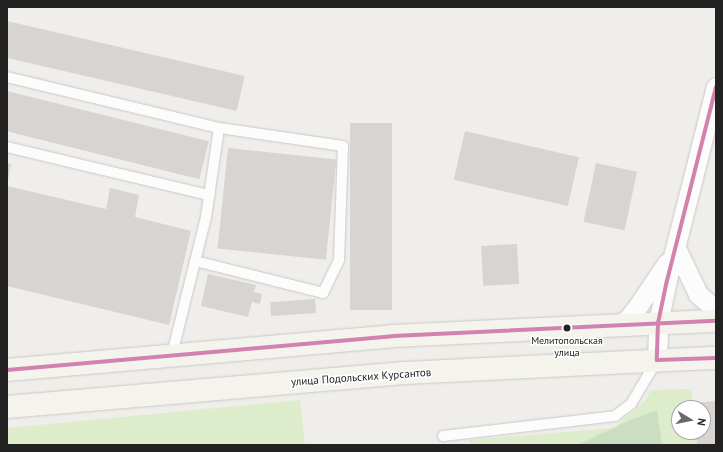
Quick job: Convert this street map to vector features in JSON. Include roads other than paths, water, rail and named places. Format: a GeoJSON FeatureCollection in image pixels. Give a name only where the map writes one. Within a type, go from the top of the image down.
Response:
{"type":"FeatureCollection","features":[{"type":"Feature","properties":{"kind":"main road"},"geometry":{"type":"LineString","coordinates":[[7,370],[172,354],[393,336],[716,321]]}},
{"type":"Feature","properties":{"kind":"main road","name":"улица Подольских Курсантов"},"geometry":{"type":"LineString","coordinates":[[7,407],[405,373],[716,358]]}},
{"type":"Feature","properties":{"kind":"street"},"geometry":{"type":"LineString","coordinates":[[657,360],[658,323],[716,87]]}},
{"type":"Feature","properties":{"kind":"street"},"geometry":{"type":"LineString","coordinates":[[676,248],[698,294],[716,310]]}},
{"type":"Feature","properties":{"kind":"street"},"geometry":{"type":"LineString","coordinates":[[618,325],[626,320],[638,306],[676,248]]}},
{"type":"Feature","properties":{"kind":"lane"},"geometry":{"type":"LineString","coordinates":[[7,77],[219,128],[343,146],[339,260],[323,293],[195,261]]}},
{"type":"Feature","properties":{"kind":"lane"},"geometry":{"type":"LineString","coordinates":[[172,354],[206,217],[219,128]]}},
{"type":"Feature","properties":{"kind":"lane"},"geometry":{"type":"LineString","coordinates":[[7,147],[209,195]]}},
{"type":"Feature","properties":{"kind":"lane"},"geometry":{"type":"LineString","coordinates":[[443,436],[615,416],[631,404],[657,360]]}},
{"type":"Feature","properties":{"kind":"place","name":"Мелитопольская улица"},"geometry":{"type":"Point","coordinates":[567,328]}}]}
